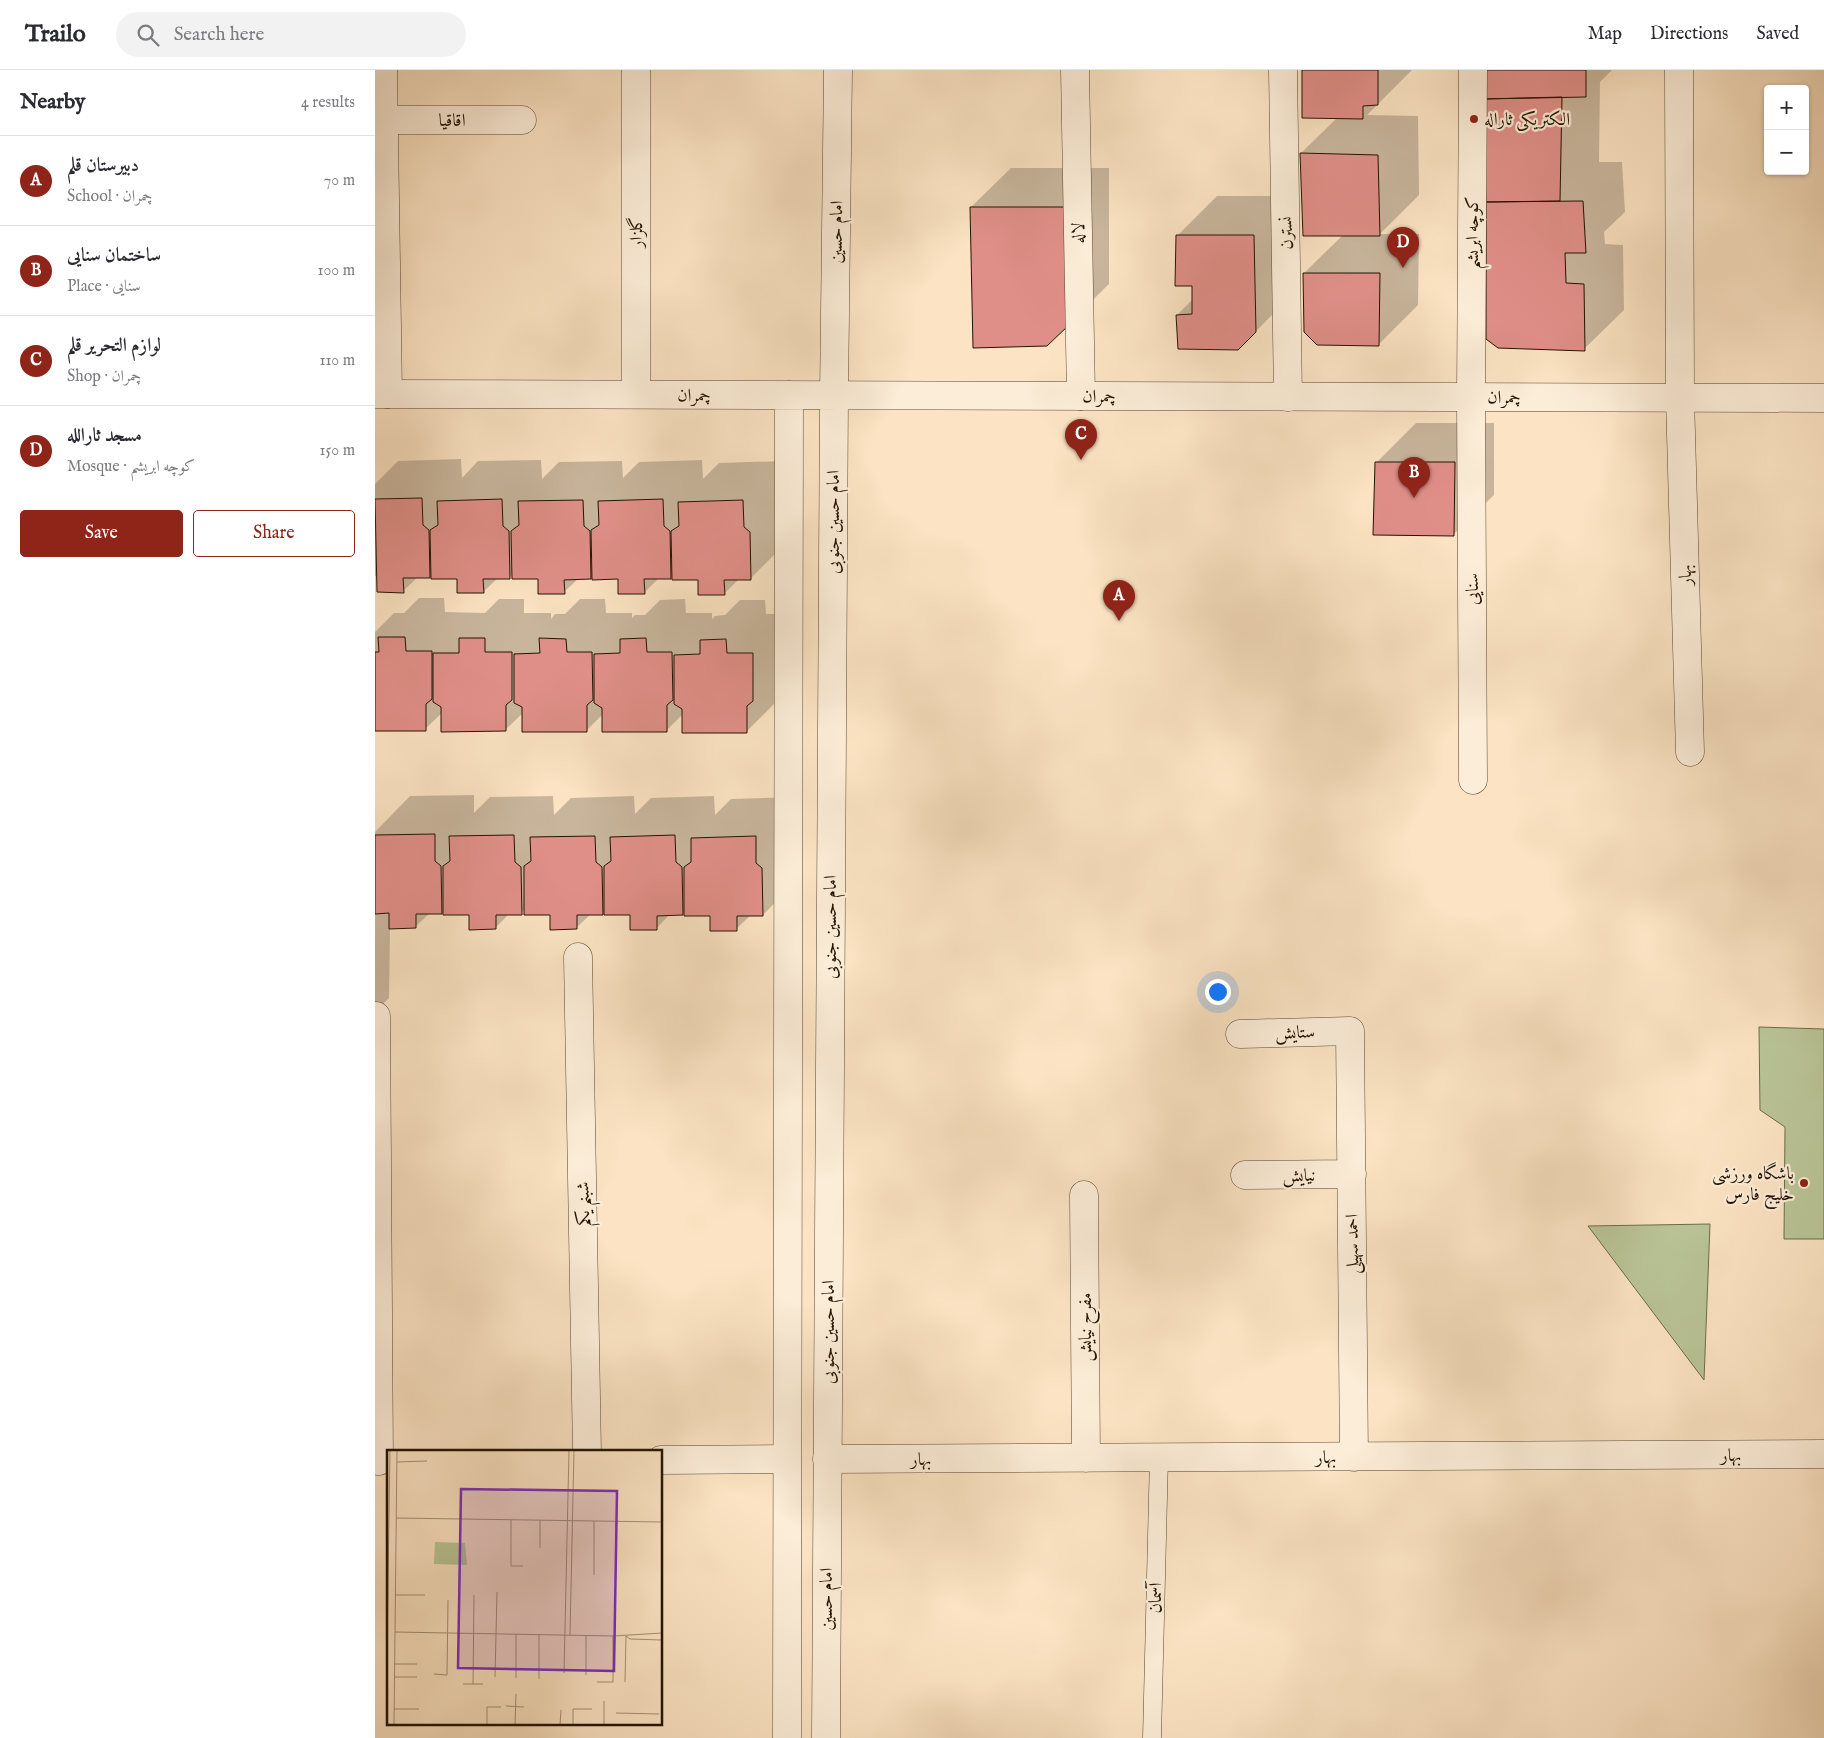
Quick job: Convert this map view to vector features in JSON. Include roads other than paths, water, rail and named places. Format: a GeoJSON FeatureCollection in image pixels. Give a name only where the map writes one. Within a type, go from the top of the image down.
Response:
{"type":"FeatureCollection","features":[{"type":"Feature","properties":{"kind":"street"},"geometry":{"type":"LineString","coordinates":[[381,394],[383,70]]}},
{"type":"Feature","properties":{"kind":"street","name":"گلزار"},"geometry":{"type":"LineString","coordinates":[[636,70],[636,394]]}},
{"type":"Feature","properties":{"kind":"street","name":"امام حسین"},"geometry":{"type":"LineString","coordinates":[[834,395],[838,70]]}},
{"type":"Feature","properties":{"kind":"street","name":"لاله"},"geometry":{"type":"LineString","coordinates":[[1075,70],[1081,396]]}},
{"type":"Feature","properties":{"kind":"street","name":"نسترن"},"geometry":{"type":"LineString","coordinates":[[1283,70],[1288,397]]}},
{"type":"Feature","properties":{"kind":"street","name":"کوچه ابریشم"},"geometry":{"type":"LineString","coordinates":[[1471,397],[1473,70]]}},
{"type":"Feature","properties":{"kind":"street","name":"بهار"},"geometry":{"type":"LineString","coordinates":[[1679,70],[1680,398],[1691,752]]}},
{"type":"Feature","properties":{"kind":"street","name":"اقاقیا"},"geometry":{"type":"LineString","coordinates":[[383,120],[522,120]]}},
{"type":"Feature","properties":{"kind":"street","name":"چمران"},"geometry":{"type":"LineString","coordinates":[[381,394],[1824,398]]}},
{"type":"Feature","properties":{"kind":"street"},"geometry":{"type":"LineString","coordinates":[[787,1738],[789,395]]}},
{"type":"Feature","properties":{"kind":"street","name":"امام حسین جنوبی"},"geometry":{"type":"LineString","coordinates":[[827,1459],[834,395]]}},
{"type":"Feature","properties":{"kind":"street","name":"سنایی"},"geometry":{"type":"LineString","coordinates":[[1471,397],[1473,780]]}},
{"type":"Feature","properties":{"kind":"street","name":"شبنم یکم"},"geometry":{"type":"LineString","coordinates":[[578,957],[587,1450]]}},
{"type":"Feature","properties":{"kind":"street"},"geometry":{"type":"LineString","coordinates":[[376,1016],[381,1461]]}},
{"type":"Feature","properties":{"kind":"street","name":"ستایش"},"geometry":{"type":"LineString","coordinates":[[1240,1034],[1350,1031]]}},
{"type":"Feature","properties":{"kind":"street","name":"احمد سهیلی"},"geometry":{"type":"LineString","coordinates":[[1350,1031],[1354,1457]]}},
{"type":"Feature","properties":{"kind":"street","name":"نیایش"},"geometry":{"type":"LineString","coordinates":[[1245,1176],[1352,1174]]}},
{"type":"Feature","properties":{"kind":"street","name":"مفرح نیایش"},"geometry":{"type":"LineString","coordinates":[[1084,1195],[1086,1458]]}},
{"type":"Feature","properties":{"kind":"street","name":"بهار"},"geometry":{"type":"LineString","coordinates":[[787,1459],[1824,1454]]}},
{"type":"Feature","properties":{"kind":"street"},"geometry":{"type":"LineString","coordinates":[[663,1460],[787,1459]]}},
{"type":"Feature","properties":{"kind":"street","name":"امام حسین"},"geometry":{"type":"LineString","coordinates":[[826,1738],[827,1459]]}},
{"type":"Feature","properties":{"kind":"lane","name":"آسمان"},"geometry":{"type":"LineString","coordinates":[[1152,1738],[1159,1457]]}},
{"type":"Feature","properties":{"kind":"place","name":"الکتریکی ثاراله"},"geometry":{"type":"Point","coordinates":[1474,119]}},
{"type":"Feature","properties":{"kind":"place","name":"مسجد ثارالله"},"geometry":{"type":"Point","coordinates":[1403,268]}},
{"type":"Feature","properties":{"kind":"place","name":"لوازم التحریر قلم"},"geometry":{"type":"Point","coordinates":[1081,460]}},
{"type":"Feature","properties":{"kind":"place","name":"ساختمان سنایی"},"geometry":{"type":"Point","coordinates":[1414,498]}},
{"type":"Feature","properties":{"kind":"place","name":"دبیرستان قلم"},"geometry":{"type":"Point","coordinates":[1119,621]}},
{"type":"Feature","properties":{"kind":"place","name":"باشگاه ورزشی خلیج فارس"},"geometry":{"type":"Point","coordinates":[1804,1183]}}]}
